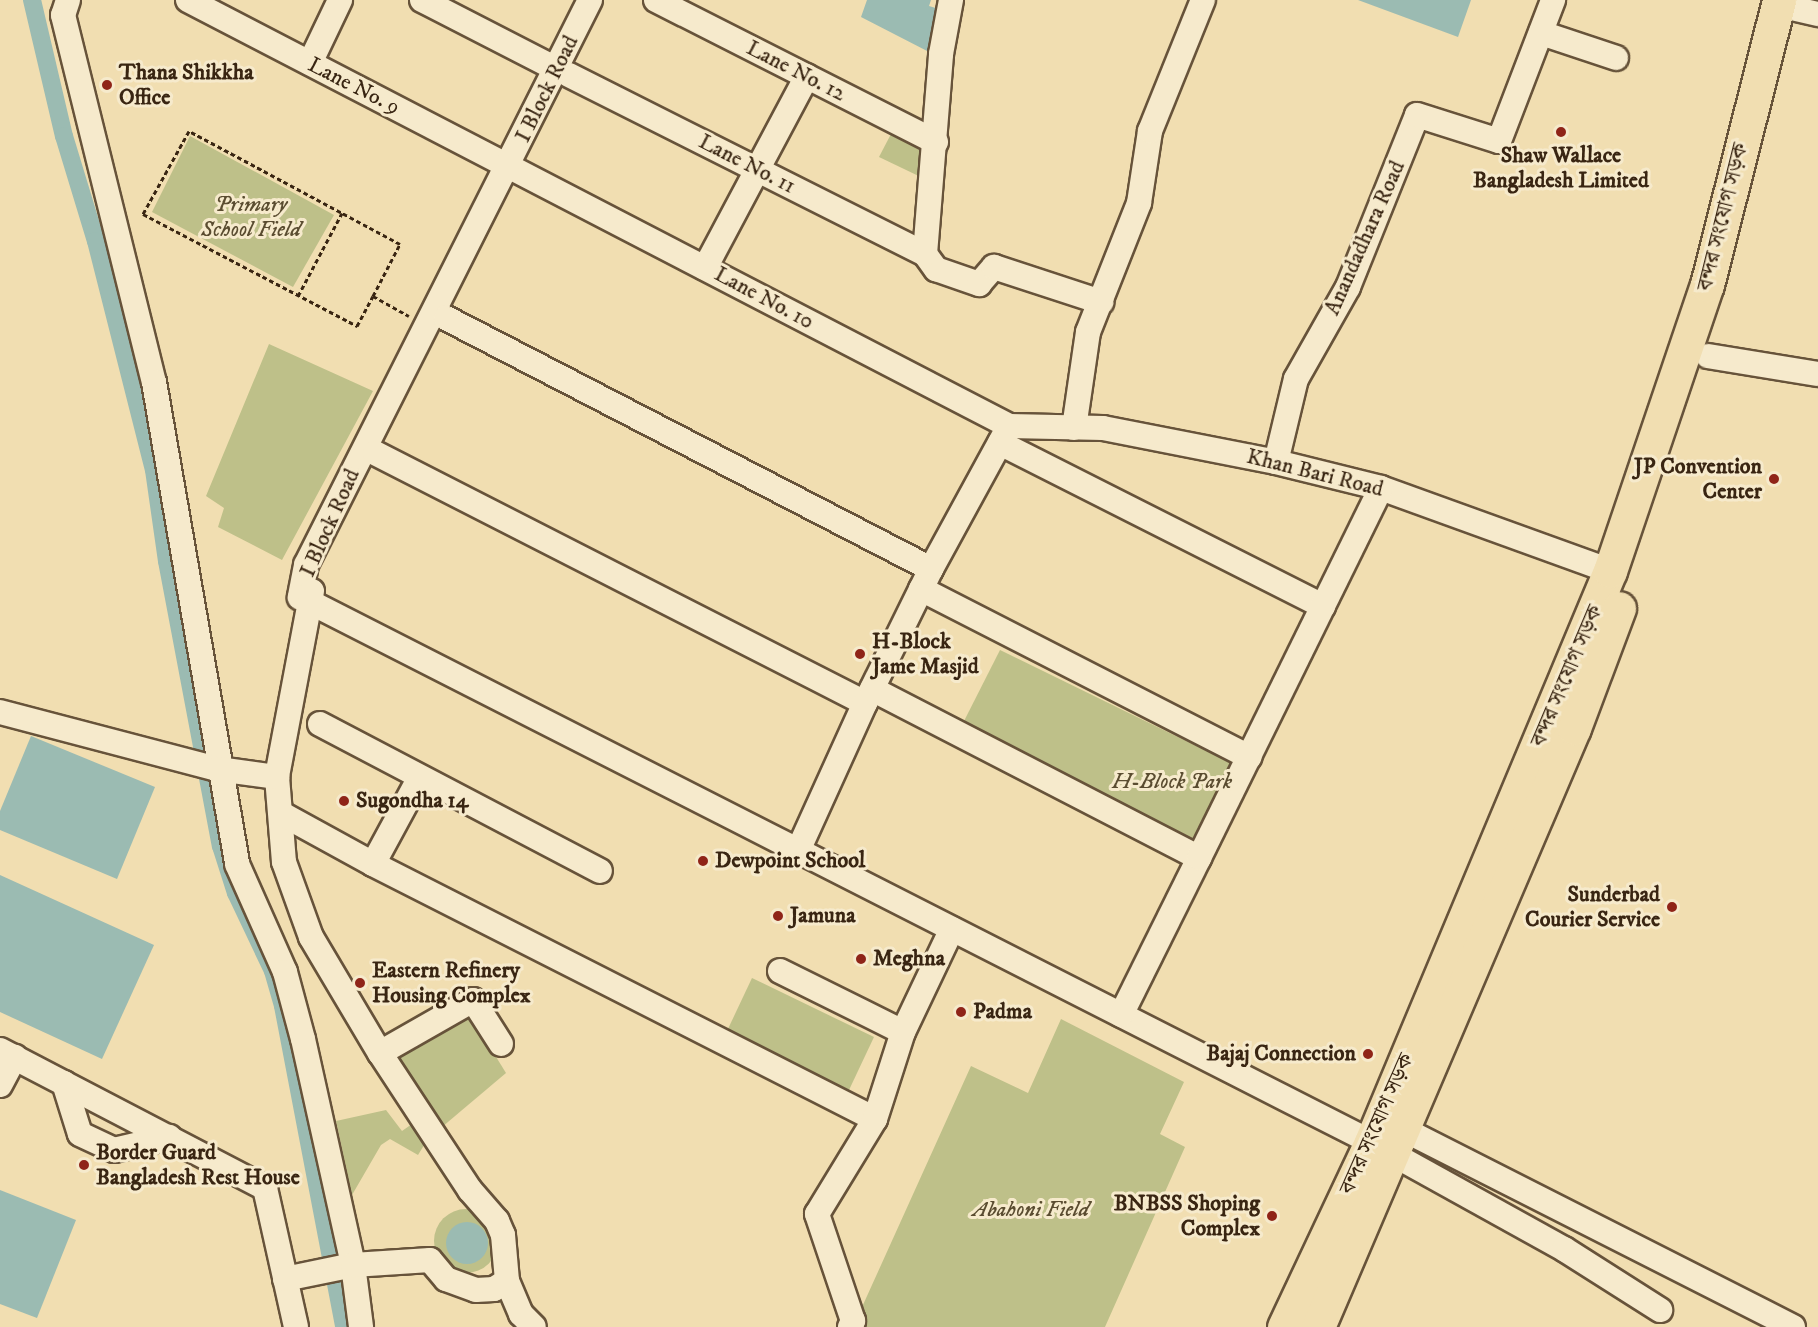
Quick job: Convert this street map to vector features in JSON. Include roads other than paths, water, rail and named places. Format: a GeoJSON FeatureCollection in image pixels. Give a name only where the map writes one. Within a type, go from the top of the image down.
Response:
{"type":"FeatureCollection","features":[{"type":"Feature","properties":{"kind":"highway","name":"বন্দর সংযোগ সড়ক"},"geometry":{"type":"LineString","coordinates":[[1284,1327],[1388,1136],[1574,728],[1708,356],[1798,6]]}},
{"type":"Feature","properties":{"kind":"highway","name":"বন্দর সংযোগ সড়ক"},"geometry":{"type":"LineString","coordinates":[[1318,1327],[1388,1136],[1610,571],[1798,6]]}},
{"type":"Feature","properties":{"kind":"street"},"geometry":{"type":"LineString","coordinates":[[69,0],[63,15],[154,382],[218,768],[237,864],[285,972],[352,1265],[361,1327]]}},
{"type":"Feature","properties":{"kind":"street","name":"Lane No. 9"},"geometry":{"type":"LineString","coordinates":[[188,0],[514,169]]}},
{"type":"Feature","properties":{"kind":"street"},"geometry":{"type":"LineString","coordinates":[[310,63],[340,0]]}},
{"type":"Feature","properties":{"kind":"street","name":"Lane No. 11"},"geometry":{"type":"LineString","coordinates":[[422,0],[925,254],[936,269],[979,284],[994,267],[1101,302]]}},
{"type":"Feature","properties":{"kind":"street","name":"I Block Road"},"geometry":{"type":"LineString","coordinates":[[563,72],[590,0]]}},
{"type":"Feature","properties":{"kind":"street","name":"I Block Road"},"geometry":{"type":"LineString","coordinates":[[437,322],[306,565],[300,597],[309,604],[317,570],[437,322],[563,72],[603,0]]}},
{"type":"Feature","properties":{"kind":"street","name":"Lane No. 12"},"geometry":{"type":"LineString","coordinates":[[656,0],[936,141]]}},
{"type":"Feature","properties":{"kind":"street"},"geometry":{"type":"LineString","coordinates":[[925,254],[936,141],[941,54],[951,0]]}},
{"type":"Feature","properties":{"kind":"street"},"geometry":{"type":"LineString","coordinates":[[1074,428],[1088,332],[1139,203],[1150,131],[1203,0]]}},
{"type":"Feature","properties":{"kind":"street"},"geometry":{"type":"LineString","coordinates":[[1553,0],[1540,33],[1616,58]]}},
{"type":"Feature","properties":{"kind":"street","name":"Anandadhara Road"},"geometry":{"type":"LineString","coordinates":[[1276,462],[1296,379],[1348,287],[1417,115],[1499,141],[1540,33]]}},
{"type":"Feature","properties":{"kind":"street"},"geometry":{"type":"LineString","coordinates":[[705,268],[807,76]]}},
{"type":"Feature","properties":{"kind":"street","name":"Lane No. 10"},"geometry":{"type":"LineString","coordinates":[[514,169],[705,268],[1004,434],[1323,606]]}},
{"type":"Feature","properties":{"kind":"street"},"geometry":{"type":"LineString","coordinates":[[437,322],[926,579],[1249,757]]}},
{"type":"Feature","properties":{"kind":"street"},"geometry":{"type":"LineString","coordinates":[[1708,356],[1818,374]]}},
{"type":"Feature","properties":{"kind":"street","name":"Khan Bari Road"},"geometry":{"type":"LineString","coordinates":[[1004,434],[1103,428],[1276,462],[1381,488],[1610,571]]}},
{"type":"Feature","properties":{"kind":"street"},"geometry":{"type":"LineString","coordinates":[[798,851],[868,696],[926,579],[1004,434]]}},
{"type":"Feature","properties":{"kind":"street"},"geometry":{"type":"LineString","coordinates":[[375,453],[1199,858]]}},
{"type":"Feature","properties":{"kind":"street"},"geometry":{"type":"LineString","coordinates":[[1120,1015],[1381,488]]}},
{"type":"Feature","properties":{"kind":"street"},"geometry":{"type":"LineString","coordinates":[[534,1327],[521,1314],[507,1281],[503,1235],[497,1221],[470,1190],[380,1053],[311,937],[284,862],[282,814],[277,777],[309,604],[1120,1015],[1388,1136],[1793,1327]]}},
{"type":"Feature","properties":{"kind":"street"},"geometry":{"type":"LineString","coordinates":[[0,711],[218,768],[277,777]]}},
{"type":"Feature","properties":{"kind":"street"},"geometry":{"type":"LineString","coordinates":[[320,724],[418,779],[600,871]]}},
{"type":"Feature","properties":{"kind":"street"},"geometry":{"type":"LineString","coordinates":[[373,864],[418,779]]}},
{"type":"Feature","properties":{"kind":"street"},"geometry":{"type":"LineString","coordinates":[[282,814],[373,864],[875,1119]]}},
{"type":"Feature","properties":{"kind":"street"},"geometry":{"type":"LineString","coordinates":[[850,1327],[853,1321],[817,1214],[875,1119],[903,1032],[952,929]]}},
{"type":"Feature","properties":{"kind":"street"},"geometry":{"type":"LineString","coordinates":[[780,971],[903,1032]]}},
{"type":"Feature","properties":{"kind":"street"},"geometry":{"type":"LineString","coordinates":[[380,1053],[473,1000],[501,1044]]}},
{"type":"Feature","properties":{"kind":"street"},"geometry":{"type":"LineString","coordinates":[[0,1084],[5,1056],[64,1083],[264,1188],[296,1327]]}},
{"type":"Feature","properties":{"kind":"street"},"geometry":{"type":"LineString","coordinates":[[64,1083],[80,1134],[114,1150],[169,1137]]}},
{"type":"Feature","properties":{"kind":"street"},"geometry":{"type":"LineString","coordinates":[[1388,1136],[1660,1310]]}},
{"type":"Feature","properties":{"kind":"street"},"geometry":{"type":"LineString","coordinates":[[285,1279],[352,1265],[430,1260],[446,1279],[476,1290],[494,1289],[507,1281]]}},
{"type":"Feature","properties":{"kind":"water"},"geometry":{"type":"Polygon","coordinates":[[[867,0],[931,0],[929,6],[939,9],[931,53],[861,17],[867,0]]]}},
{"type":"Feature","properties":{"kind":"water"},"geometry":{"type":"Polygon","coordinates":[[[1358,0],[1471,0],[1458,37],[1358,0]]]}},
{"type":"Feature","properties":{"kind":"water"},"geometry":{"type":"Polygon","coordinates":[[[31,736],[155,787],[117,879],[0,830],[0,811],[31,736]]]}},
{"type":"Feature","properties":{"kind":"water"},"geometry":{"type":"Polygon","coordinates":[[[0,875],[154,945],[102,1059],[0,1012],[0,875]]]}},
{"type":"Feature","properties":{"kind":"water"},"geometry":{"type":"Polygon","coordinates":[[[0,1190],[76,1220],[37,1318],[0,1304],[0,1190]]]}},
{"type":"Feature","properties":{"kind":"water"},"geometry":{"type":"Polygon","coordinates":[[[467,1222],[482,1228],[488,1243],[482,1258],[467,1264],[452,1258],[446,1243],[452,1228],[467,1222]]]}},
{"type":"Feature","properties":{"kind":"waterway"},"geometry":{"type":"LineString","coordinates":[[32,0],[64,136],[96,241],[154,470],[167,561],[221,846],[236,893],[273,971],[283,1006],[344,1327]]}},
{"type":"Feature","properties":{"kind":"place","name":"Thana Shikkha Office"},"geometry":{"type":"Point","coordinates":[107,85]}},
{"type":"Feature","properties":{"kind":"place","name":"Shaw Wallace Bangladesh Limited"},"geometry":{"type":"Point","coordinates":[1561,132]}},
{"type":"Feature","properties":{"kind":"place","name":"JP Convention Center"},"geometry":{"type":"Point","coordinates":[1774,479]}},
{"type":"Feature","properties":{"kind":"place","name":"H-Block Jame Masjid"},"geometry":{"type":"Point","coordinates":[860,654]}},
{"type":"Feature","properties":{"kind":"place","name":"Sugondha 14"},"geometry":{"type":"Point","coordinates":[344,801]}},
{"type":"Feature","properties":{"kind":"place","name":"Dewpoint School"},"geometry":{"type":"Point","coordinates":[703,861]}},
{"type":"Feature","properties":{"kind":"place","name":"Sunderbad Courier Service"},"geometry":{"type":"Point","coordinates":[1672,907]}},
{"type":"Feature","properties":{"kind":"place","name":"Jamuna"},"geometry":{"type":"Point","coordinates":[778,916]}},
{"type":"Feature","properties":{"kind":"place","name":"Meghna"},"geometry":{"type":"Point","coordinates":[861,959]}},
{"type":"Feature","properties":{"kind":"place","name":"Eastern Refinery Housing Complex"},"geometry":{"type":"Point","coordinates":[360,983]}},
{"type":"Feature","properties":{"kind":"place","name":"Padma"},"geometry":{"type":"Point","coordinates":[961,1012]}},
{"type":"Feature","properties":{"kind":"place","name":"Bajaj Connection"},"geometry":{"type":"Point","coordinates":[1368,1054]}},
{"type":"Feature","properties":{"kind":"place","name":"Border Guard Bangladesh Rest House"},"geometry":{"type":"Point","coordinates":[84,1165]}},
{"type":"Feature","properties":{"kind":"place","name":"BNBSS Shoping Complex"},"geometry":{"type":"Point","coordinates":[1272,1216]}},
{"type":"Feature","properties":{"kind":"park label","name":"Primary School Field"},"geometry":{"type":"Point","coordinates":[251,216]}},
{"type":"Feature","properties":{"kind":"park label","name":"H-Block Park"},"geometry":{"type":"Point","coordinates":[1172,782]}},
{"type":"Feature","properties":{"kind":"park label","name":"Abahoni Field"},"geometry":{"type":"Point","coordinates":[1031,1210]}}]}
